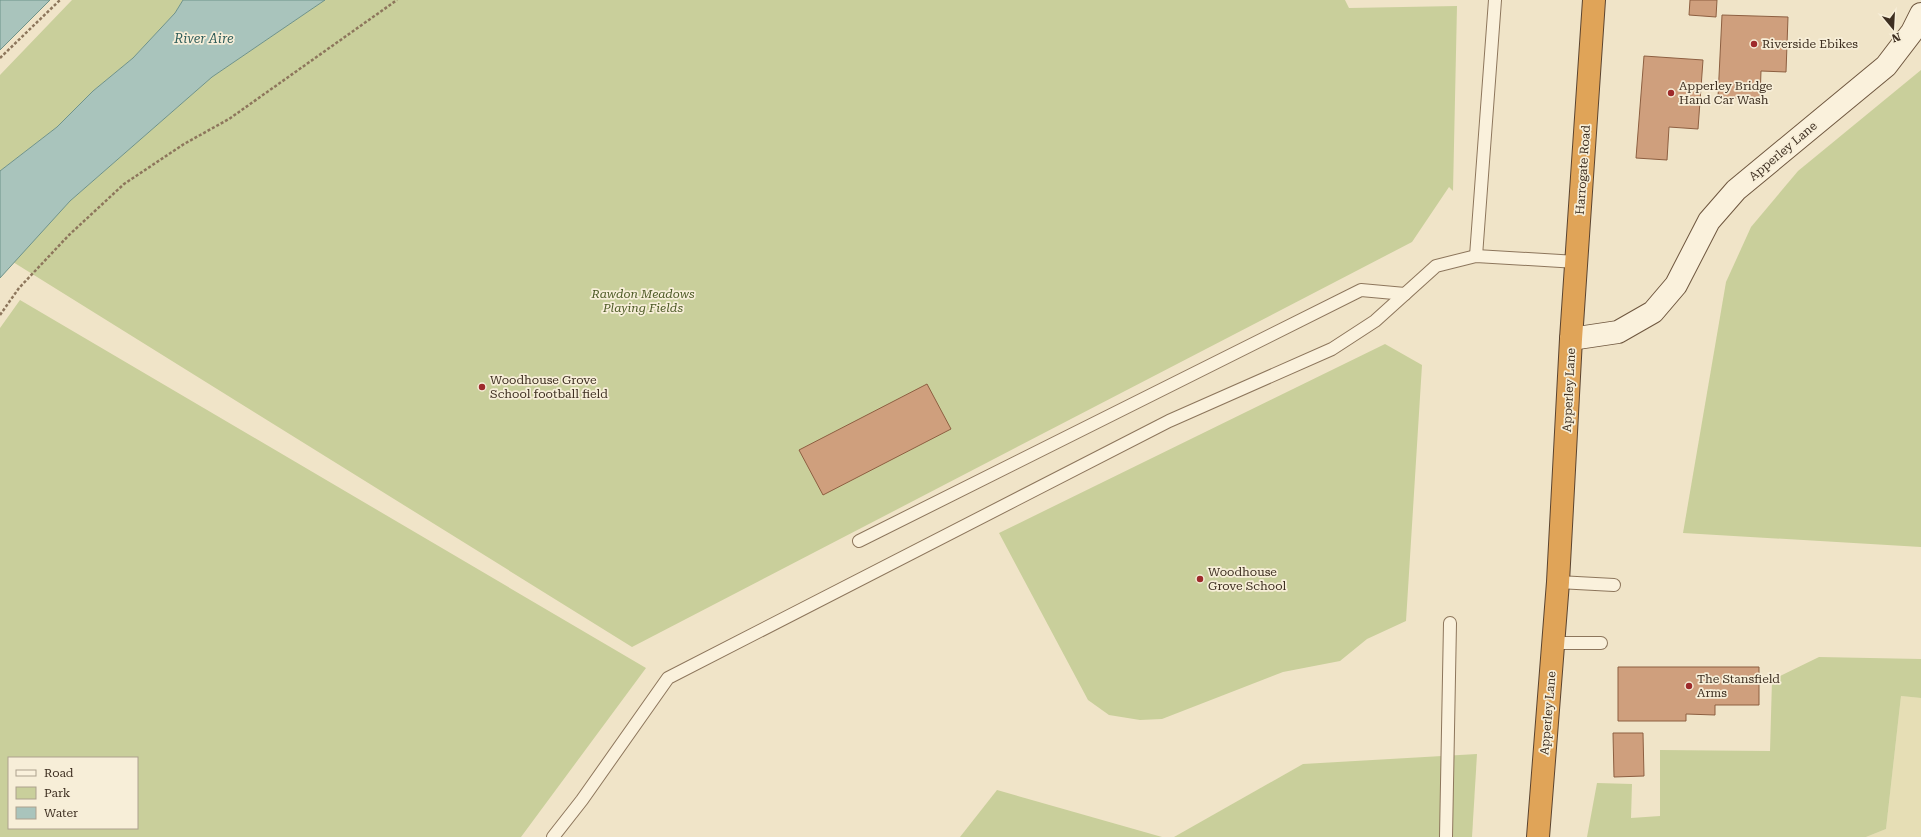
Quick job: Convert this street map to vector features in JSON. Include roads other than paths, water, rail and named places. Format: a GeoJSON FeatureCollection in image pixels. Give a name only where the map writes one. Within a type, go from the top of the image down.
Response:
{"type":"FeatureCollection","features":[{"type":"Feature","properties":{"kind":"highway","name":"Harrogate Road"},"geometry":{"type":"LineString","coordinates":[[1571,339],[1594,0]]}},
{"type":"Feature","properties":{"kind":"highway","name":"Apperley Lane"},"geometry":{"type":"LineString","coordinates":[[1538,837],[1554,643],[1571,339]]}},
{"type":"Feature","properties":{"kind":"street","name":"Apperley Lane"},"geometry":{"type":"LineString","coordinates":[[1571,339],[1618,332],[1652,312],[1676,285],[1709,221],[1736,190],[1886,66],[1912,32],[1921,14]]}},
{"type":"Feature","properties":{"kind":"lane"},"geometry":{"type":"LineString","coordinates":[[1476,256],[1495,0]]}},
{"type":"Feature","properties":{"kind":"lane"},"geometry":{"type":"LineString","coordinates":[[553,837],[582,800],[668,678],[1169,421],[1332,349],[1375,321],[1436,266],[1476,256],[1577,262]]}},
{"type":"Feature","properties":{"kind":"lane"},"geometry":{"type":"LineString","coordinates":[[859,541],[1360,290],[1405,294]]}},
{"type":"Feature","properties":{"kind":"lane"},"geometry":{"type":"LineString","coordinates":[[1558,582],[1614,585]]}},
{"type":"Feature","properties":{"kind":"lane"},"geometry":{"type":"LineString","coordinates":[[1446,837],[1450,623]]}},
{"type":"Feature","properties":{"kind":"lane"},"geometry":{"type":"LineString","coordinates":[[1554,643],[1601,643]]}},
{"type":"Feature","properties":{"kind":"water"},"geometry":{"type":"Polygon","coordinates":[[[0,0],[50,0],[0,50],[0,0]]]}},
{"type":"Feature","properties":{"kind":"water","name":"River Aire"},"geometry":{"type":"Polygon","coordinates":[[[183,0],[325,0],[212,77],[70,201],[0,278],[0,171],[57,127],[93,91],[133,58],[175,13],[183,0]]]}},
{"type":"Feature","properties":{"kind":"place","name":"Riverside Ebikes"},"geometry":{"type":"Point","coordinates":[1754,44]}},
{"type":"Feature","properties":{"kind":"place","name":"Apperley Bridge Hand Car Wash"},"geometry":{"type":"Point","coordinates":[1671,93]}},
{"type":"Feature","properties":{"kind":"place","name":"Woodhouse Grove School football field"},"geometry":{"type":"Point","coordinates":[482,387]}},
{"type":"Feature","properties":{"kind":"place","name":"Woodhouse Grove School"},"geometry":{"type":"Point","coordinates":[1200,579]}},
{"type":"Feature","properties":{"kind":"place","name":"The Stansfield Arms"},"geometry":{"type":"Point","coordinates":[1689,686]}},
{"type":"Feature","properties":{"kind":"park label","name":"Rawdon Meadows Playing Fields"},"geometry":{"type":"Point","coordinates":[643,301]}}]}
